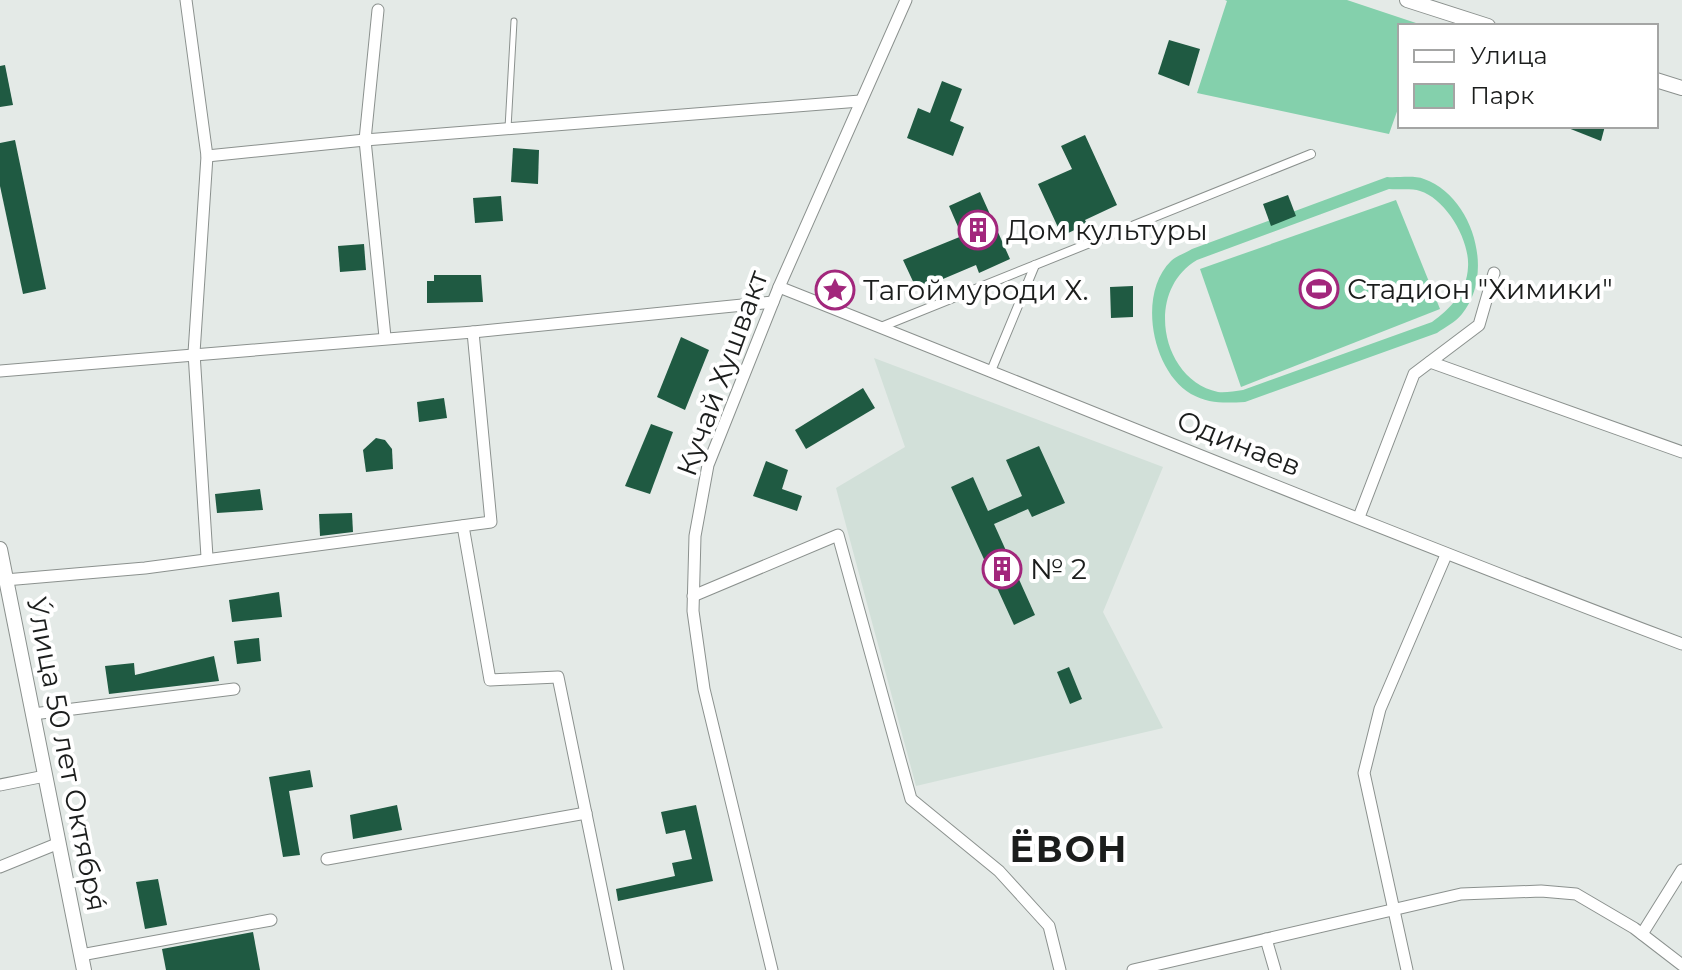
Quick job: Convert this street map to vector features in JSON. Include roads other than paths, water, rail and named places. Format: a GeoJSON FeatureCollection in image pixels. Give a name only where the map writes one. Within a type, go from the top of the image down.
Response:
{"type":"FeatureCollection","features":[{"type":"Feature","properties":{"kind":"street"},"geometry":{"type":"LineString","coordinates":[[186,0],[207,156],[194,353],[207,557]]}},
{"type":"Feature","properties":{"kind":"street","name":"Кучай Хушвакт"},"geometry":{"type":"LineString","coordinates":[[772,970],[704,689],[693,596],[695,536],[708,465],[779,287],[906,0]]}},
{"type":"Feature","properties":{"kind":"street"},"geometry":{"type":"LineString","coordinates":[[1407,0],[1482,24]]}},
{"type":"Feature","properties":{"kind":"street"},"geometry":{"type":"LineString","coordinates":[[378,10],[365,140],[385,337]]}},
{"type":"Feature","properties":{"kind":"street"},"geometry":{"type":"LineString","coordinates":[[1658,81],[1682,88]]}},
{"type":"Feature","properties":{"kind":"street"},"geometry":{"type":"LineString","coordinates":[[207,156],[365,140],[860,101]]}},
{"type":"Feature","properties":{"kind":"street"},"geometry":{"type":"LineString","coordinates":[[880,328],[1311,154]]}},
{"type":"Feature","properties":{"kind":"street"},"geometry":{"type":"LineString","coordinates":[[991,371],[1035,265]]}},
{"type":"Feature","properties":{"kind":"street"},"geometry":{"type":"LineString","coordinates":[[1359,517],[1414,374],[1479,325],[1494,273]]}},
{"type":"Feature","properties":{"kind":"street","name":"Одинаев"},"geometry":{"type":"LineString","coordinates":[[779,287],[1359,517],[1446,555],[1682,644]]}},
{"type":"Feature","properties":{"kind":"street"},"geometry":{"type":"LineString","coordinates":[[0,371],[473,332],[773,302]]}},
{"type":"Feature","properties":{"kind":"street"},"geometry":{"type":"LineString","coordinates":[[5,580],[145,568],[207,557],[491,522],[473,332]]}},
{"type":"Feature","properties":{"kind":"street"},"geometry":{"type":"LineString","coordinates":[[1430,362],[1682,452]]}},
{"type":"Feature","properties":{"kind":"street"},"geometry":{"type":"LineString","coordinates":[[463,526],[490,680],[558,677],[618,970]]}},
{"type":"Feature","properties":{"kind":"street"},"geometry":{"type":"LineString","coordinates":[[693,596],[838,535],[911,799],[999,871],[1049,926],[1060,970]]}},
{"type":"Feature","properties":{"kind":"street","name":"У́лица 50 лет Октября́"},"geometry":{"type":"LineString","coordinates":[[0,549],[83,963]]}},
{"type":"Feature","properties":{"kind":"street"},"geometry":{"type":"LineString","coordinates":[[1407,970],[1364,773],[1365,758],[1380,709],[1446,555]]}},
{"type":"Feature","properties":{"kind":"street"},"geometry":{"type":"LineString","coordinates":[[33,714],[234,689]]}},
{"type":"Feature","properties":{"kind":"street"},"geometry":{"type":"LineString","coordinates":[[0,785],[45,776]]}},
{"type":"Feature","properties":{"kind":"street"},"geometry":{"type":"LineString","coordinates":[[327,859],[586,813]]}},
{"type":"Feature","properties":{"kind":"street"},"geometry":{"type":"LineString","coordinates":[[0,867],[59,843]]}},
{"type":"Feature","properties":{"kind":"street"},"geometry":{"type":"LineString","coordinates":[[1642,934],[1682,870]]}},
{"type":"Feature","properties":{"kind":"street"},"geometry":{"type":"LineString","coordinates":[[1133,970],[1461,894],[1576,894],[1642,934],[1682,965]]}},
{"type":"Feature","properties":{"kind":"street"},"geometry":{"type":"LineString","coordinates":[[83,963],[271,920]]}},
{"type":"Feature","properties":{"kind":"street"},"geometry":{"type":"LineString","coordinates":[[1266,939],[1275,970]]}},
{"type":"Feature","properties":{"kind":"lane"},"geometry":{"type":"LineString","coordinates":[[508,128],[514,21]]}},
{"type":"Feature","properties":{"kind":"place","name":"Дом культуры"},"geometry":{"type":"Point","coordinates":[978,230]}},
{"type":"Feature","properties":{"kind":"place","name":"Стадион \"Химики\""},"geometry":{"type":"Point","coordinates":[1319,289]}},
{"type":"Feature","properties":{"kind":"place","name":"Тагоймуроди Х."},"geometry":{"type":"Point","coordinates":[835,290]}},
{"type":"Feature","properties":{"kind":"place","name":"№ 2"},"geometry":{"type":"Point","coordinates":[1002,569]}},
{"type":"Feature","properties":{"kind":"district","name":"ЁВОН"},"geometry":{"type":"Point","coordinates":[1069,849]}}]}
